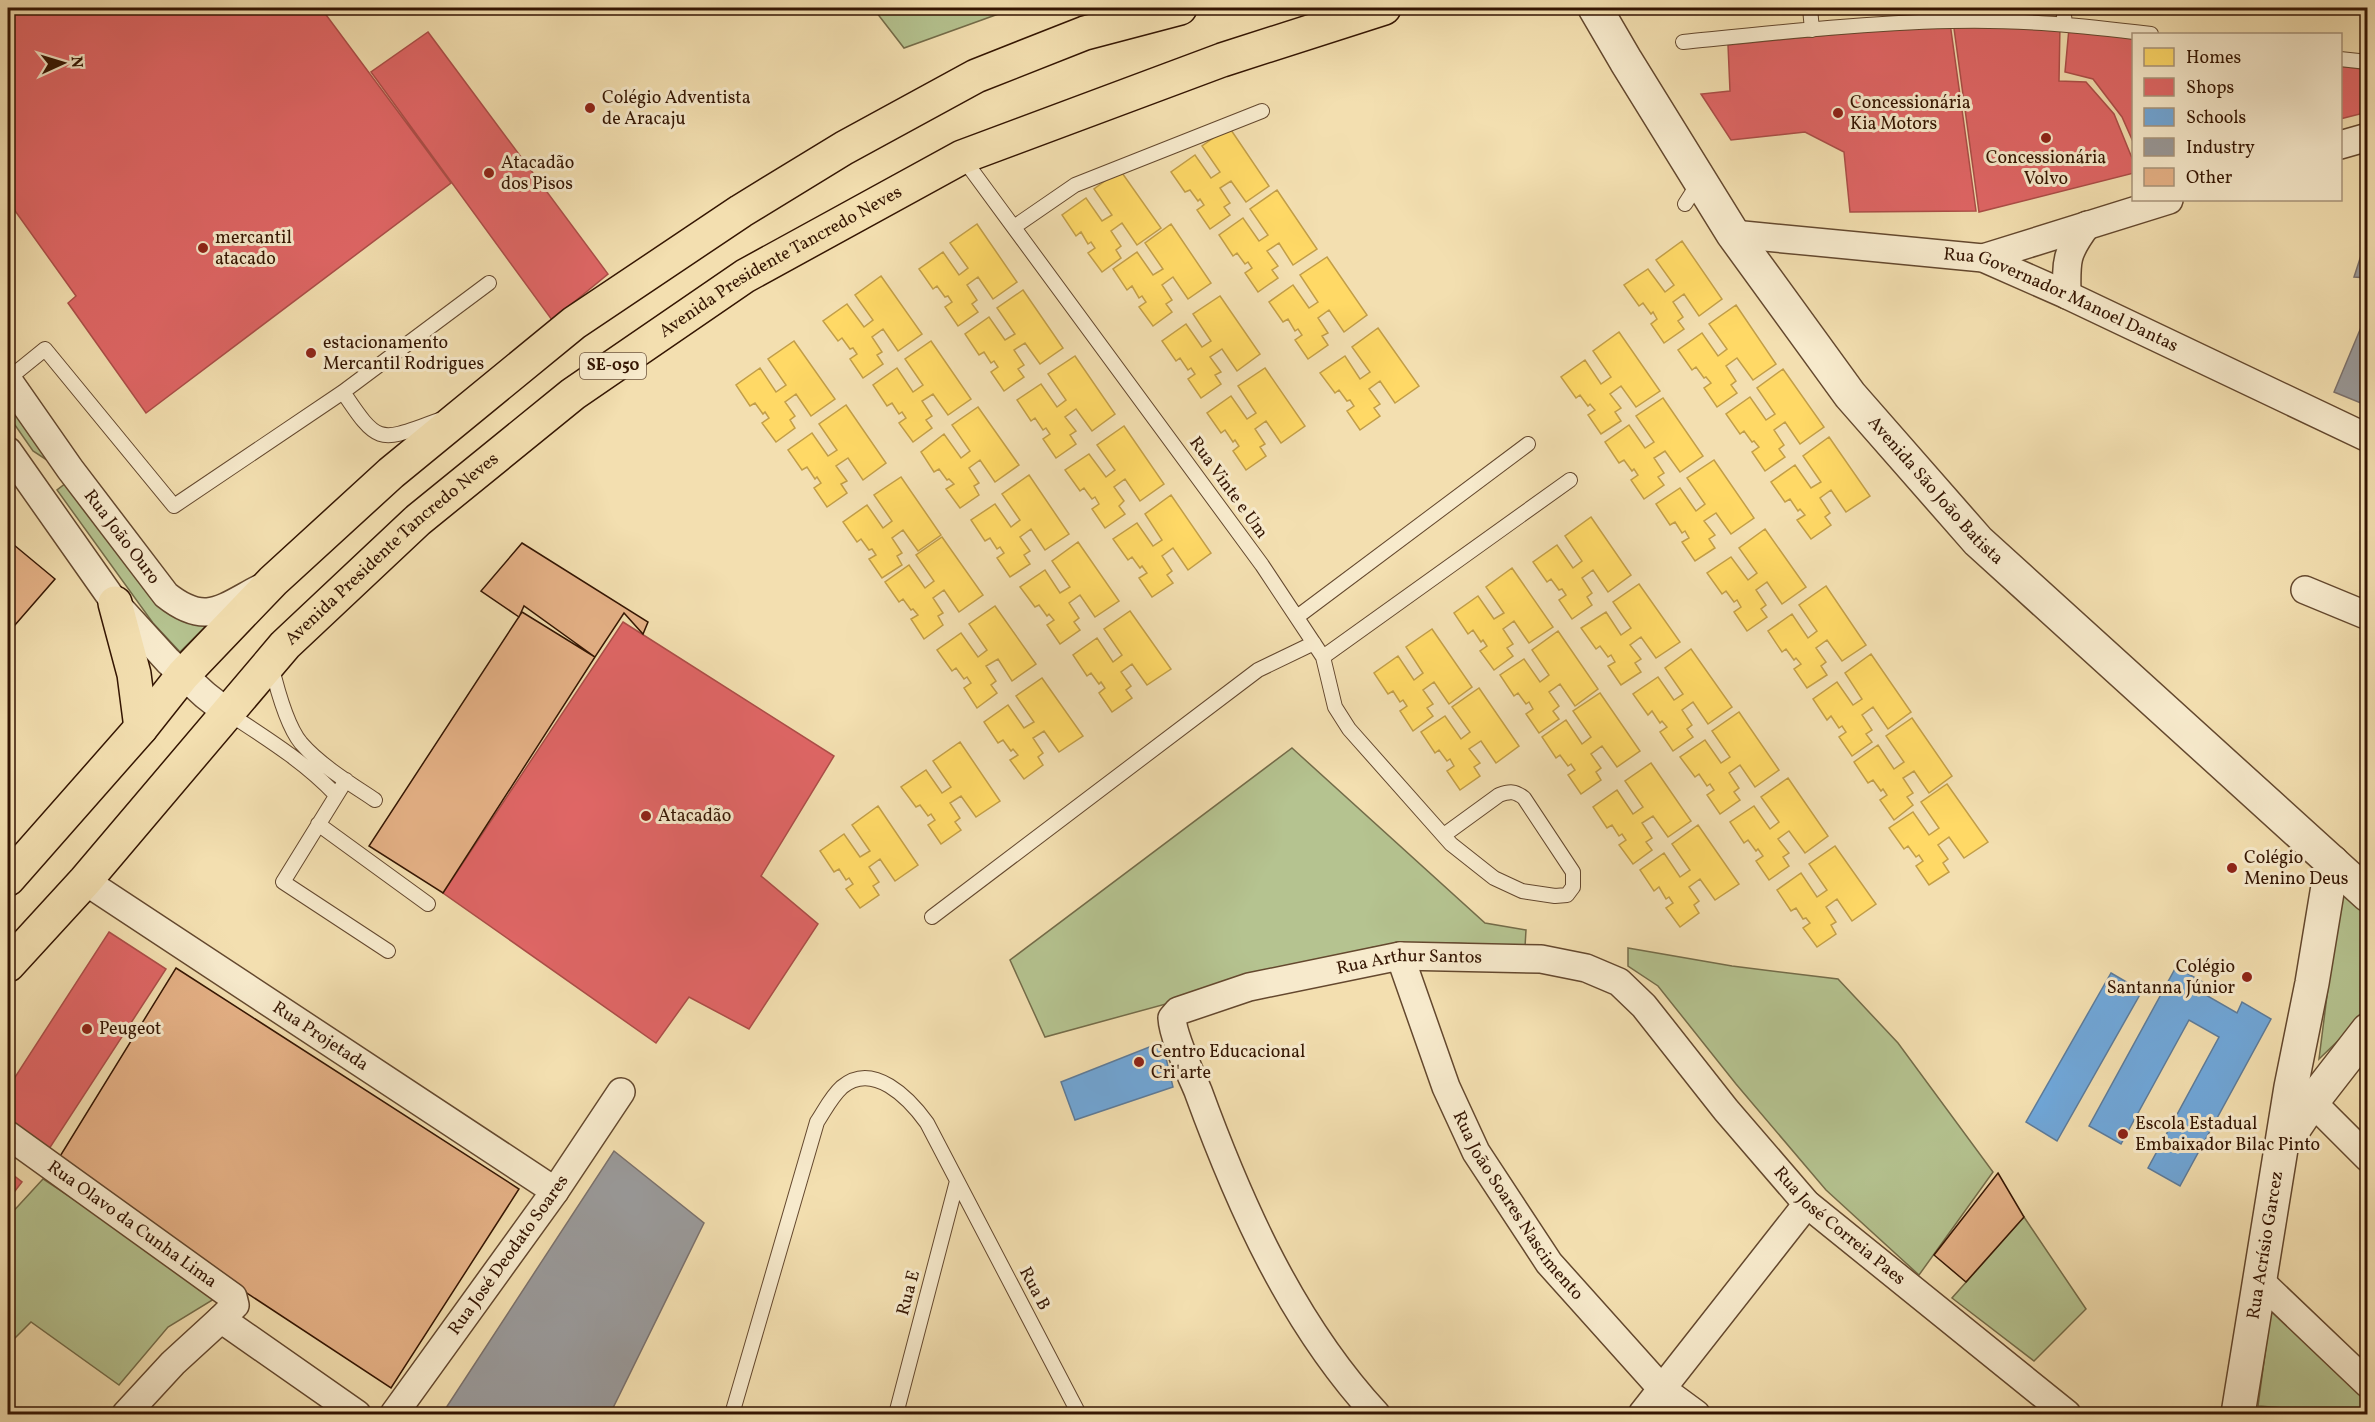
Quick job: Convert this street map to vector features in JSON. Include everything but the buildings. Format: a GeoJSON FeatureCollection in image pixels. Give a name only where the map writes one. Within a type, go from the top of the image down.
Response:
{"type":"FeatureCollection","features":[{"type":"Feature","properties":{"kind":"main road"},"geometry":{"type":"LineString","coordinates":[[8,879],[141,728],[183,675],[273,581],[391,473],[574,323],[741,211],[844,148],[976,76],[1085,33],[1180,8]]}},
{"type":"Feature","properties":{"kind":"main road","name":"Avenida Presidente Tancredo Neves"},"geometry":{"type":"LineString","coordinates":[[8,965],[85,881],[285,645],[418,520],[573,394],[745,276],[962,157],[1222,60],[1384,8]]}},
{"type":"Feature","properties":{"kind":"main road"},"geometry":{"type":"LineString","coordinates":[[116,603],[134,674],[141,728]]}},
{"type":"Feature","properties":{"kind":"street","name":"Avenida São João Batista"},"geometry":{"type":"LineString","coordinates":[[1595,8],[1626,61],[1693,192],[1733,234],[1850,395],[1978,541],[2367,895]]}},
{"type":"Feature","properties":{"kind":"street"},"geometry":{"type":"LineString","coordinates":[[2342,145],[2367,137]]}},
{"type":"Feature","properties":{"kind":"street"},"geometry":{"type":"LineString","coordinates":[[1983,258],[2166,201]]}},
{"type":"Feature","properties":{"kind":"street"},"geometry":{"type":"LineString","coordinates":[[2067,295],[2066,266],[2070,251],[2087,225]]}},
{"type":"Feature","properties":{"kind":"street","name":"Rua Governador Manoel Dantas"},"geometry":{"type":"LineString","coordinates":[[1733,234],[1983,258],[2067,295],[2367,438]]}},
{"type":"Feature","properties":{"kind":"street","name":"Rua João Ouro"},"geometry":{"type":"LineString","coordinates":[[8,380],[70,469],[166,595],[181,607],[194,612],[208,613],[273,581]]}},
{"type":"Feature","properties":{"kind":"street"},"geometry":{"type":"LineString","coordinates":[[8,451],[116,603],[153,646],[228,713]]}},
{"type":"Feature","properties":{"kind":"street"},"geometry":{"type":"LineString","coordinates":[[35,489],[59,482],[70,469]]}},
{"type":"Feature","properties":{"kind":"street"},"geometry":{"type":"LineString","coordinates":[[2305,590],[2367,616]]}},
{"type":"Feature","properties":{"kind":"street"},"geometry":{"type":"LineString","coordinates":[[2301,1094],[2312,983],[2332,862]]}},
{"type":"Feature","properties":{"kind":"street","name":"Rua Projetada"},"geometry":{"type":"LineString","coordinates":[[85,881],[555,1191]]}},
{"type":"Feature","properties":{"kind":"street","name":"Rua Arthur Santos"},"geometry":{"type":"LineString","coordinates":[[1376,1414],[1333,1361],[1296,1306],[1246,1213],[1227,1171],[1172,1018],[1179,1011],[1249,987],[1400,956],[1541,959],[1586,968],[1619,982],[1644,1006]]}},
{"type":"Feature","properties":{"kind":"street","name":"Rua João Soares Nascimento"},"geometry":{"type":"LineString","coordinates":[[1400,956],[1446,1087],[1476,1152],[1549,1263],[1662,1389],[1696,1414]]}},
{"type":"Feature","properties":{"kind":"street","name":"Rua José Correia Paes"},"geometry":{"type":"LineString","coordinates":[[1644,1006],[1726,1110],[1807,1204],[2067,1414]]}},
{"type":"Feature","properties":{"kind":"street"},"geometry":{"type":"LineString","coordinates":[[2301,1094],[2367,1030]]}},
{"type":"Feature","properties":{"kind":"street","name":"Rua José Deodato Soares"},"geometry":{"type":"LineString","coordinates":[[394,1414],[555,1191],[621,1092]]}},
{"type":"Feature","properties":{"kind":"street"},"geometry":{"type":"LineString","coordinates":[[2301,1094],[2367,1158]]}},
{"type":"Feature","properties":{"kind":"street","name":"Rua Acrísio Garcez"},"geometry":{"type":"LineString","coordinates":[[2238,1414],[2281,1148],[2301,1094]]}},
{"type":"Feature","properties":{"kind":"street","name":"Rua Olavo da Cunha Lima"},"geometry":{"type":"LineString","coordinates":[[8,1136],[233,1297],[235,1305],[173,1363],[126,1414]]}},
{"type":"Feature","properties":{"kind":"street"},"geometry":{"type":"LineString","coordinates":[[1642,1414],[1807,1204]]}},
{"type":"Feature","properties":{"kind":"street"},"geometry":{"type":"LineString","coordinates":[[2260,1281],[2367,1384]]}},
{"type":"Feature","properties":{"kind":"street"},"geometry":{"type":"LineString","coordinates":[[221,1318],[357,1414]]}},
{"type":"Feature","properties":{"kind":"lane"},"geometry":{"type":"LineString","coordinates":[[1810,8],[1812,30]]}},
{"type":"Feature","properties":{"kind":"lane"},"geometry":{"type":"LineString","coordinates":[[2063,8],[2065,23]]}},
{"type":"Feature","properties":{"kind":"lane"},"geometry":{"type":"LineString","coordinates":[[1683,42],[1812,30],[1951,21],[2065,23],[2143,33]]}},
{"type":"Feature","properties":{"kind":"lane"},"geometry":{"type":"LineString","coordinates":[[2342,59],[2367,62]]}},
{"type":"Feature","properties":{"kind":"lane"},"geometry":{"type":"LineString","coordinates":[[1014,227],[1075,185],[1262,111]]}},
{"type":"Feature","properties":{"kind":"lane","name":"Rua Vinte e Um"},"geometry":{"type":"LineString","coordinates":[[962,157],[1262,565],[1323,657],[1332,698],[1338,714],[1349,729],[1448,839],[1494,878],[1522,891],[1555,896],[1567,895],[1573,887],[1573,872],[1524,798],[1516,792],[1499,795],[1448,839]]}},
{"type":"Feature","properties":{"kind":"lane"},"geometry":{"type":"LineString","coordinates":[[8,380],[45,349],[174,506],[343,392],[489,283]]}},
{"type":"Feature","properties":{"kind":"lane"},"geometry":{"type":"LineString","coordinates":[[343,392],[367,427],[387,436],[469,409]]}},
{"type":"Feature","properties":{"kind":"lane"},"geometry":{"type":"LineString","coordinates":[[1297,617],[1528,444]]}},
{"type":"Feature","properties":{"kind":"lane"},"geometry":{"type":"LineString","coordinates":[[1323,657],[1570,480]]}},
{"type":"Feature","properties":{"kind":"lane"},"geometry":{"type":"LineString","coordinates":[[932,917],[1258,670],[1314,644]]}},
{"type":"Feature","properties":{"kind":"lane"},"geometry":{"type":"LineString","coordinates":[[270,662],[279,697],[300,742],[346,780],[375,800]]}},
{"type":"Feature","properties":{"kind":"lane"},"geometry":{"type":"LineString","coordinates":[[228,713],[291,755],[323,781],[336,795]]}},
{"type":"Feature","properties":{"kind":"lane"},"geometry":{"type":"LineString","coordinates":[[346,780],[283,882],[388,951]]}},
{"type":"Feature","properties":{"kind":"lane"},"geometry":{"type":"LineString","coordinates":[[318,824],[428,904]]}},
{"type":"Feature","properties":{"kind":"lane","name":"Rua B"},"geometry":{"type":"LineString","coordinates":[[732,1414],[817,1122],[831,1099],[843,1086],[856,1080],[871,1078],[885,1083],[918,1110],[1079,1414]]}},
{"type":"Feature","properties":{"kind":"lane","name":"Rua E"},"geometry":{"type":"LineString","coordinates":[[896,1414],[957,1181]]}},
{"type":"Feature","properties":{"kind":"green space"},"geometry":{"type":"Polygon","coordinates":[[[873,8],[1015,8],[904,48],[873,8]]]}},
{"type":"Feature","properties":{"kind":"green space"},"geometry":{"type":"Polygon","coordinates":[[[8,389],[56,466],[33,451],[8,415],[8,389]]]}},
{"type":"Feature","properties":{"kind":"green space"},"geometry":{"type":"Polygon","coordinates":[[[74,477],[209,623],[180,652],[153,623],[57,490],[74,477]]]}},
{"type":"Feature","properties":{"kind":"green space"},"geometry":{"type":"Polygon","coordinates":[[[1292,748],[1485,923],[1526,930],[1525,947],[1454,943],[1374,947],[1045,1037],[1010,960],[1292,748]]]}},
{"type":"Feature","properties":{"kind":"green space"},"geometry":{"type":"Polygon","coordinates":[[[2341,885],[2367,908],[2367,1013],[2319,1059],[2341,885]]]}},
{"type":"Feature","properties":{"kind":"green space"},"geometry":{"type":"Polygon","coordinates":[[[1628,948],[1732,966],[1838,979],[1898,1043],[1993,1172],[1919,1275],[1826,1190],[1736,1084],[1658,986],[1628,966],[1628,948]]]}},
{"type":"Feature","properties":{"kind":"green space"},"geometry":{"type":"Polygon","coordinates":[[[43,1179],[219,1296],[168,1327],[119,1385],[31,1322],[8,1345],[8,1217],[43,1179]]]}},
{"type":"Feature","properties":{"kind":"green space"},"geometry":{"type":"Polygon","coordinates":[[[2024,1217],[2086,1309],[2034,1361],[1952,1298],[2024,1217]]]}},
{"type":"Feature","properties":{"kind":"green space"},"geometry":{"type":"Polygon","coordinates":[[[2272,1302],[2367,1398],[2367,1414],[2258,1406],[2272,1302]]]}},
{"type":"Feature","properties":{"kind":"place","name":"Colégio Adventista de Aracaju"},"geometry":{"type":"Point","coordinates":[590,108]}},
{"type":"Feature","properties":{"kind":"place","name":"Concessionária Kia Motors"},"geometry":{"type":"Point","coordinates":[1838,113]}},
{"type":"Feature","properties":{"kind":"place","name":"Concessionária Volvo"},"geometry":{"type":"Point","coordinates":[2046,138]}},
{"type":"Feature","properties":{"kind":"place","name":"Atacadão dos Pisos"},"geometry":{"type":"Point","coordinates":[489,173]}},
{"type":"Feature","properties":{"kind":"place","name":"mercantil atacado"},"geometry":{"type":"Point","coordinates":[203,248]}},
{"type":"Feature","properties":{"kind":"place","name":"estacionamento Mercantil Rodrigues"},"geometry":{"type":"Point","coordinates":[311,353]}},
{"type":"Feature","properties":{"kind":"place","name":"Atacadão"},"geometry":{"type":"Point","coordinates":[646,816]}},
{"type":"Feature","properties":{"kind":"place","name":"Colégio Menino Deus"},"geometry":{"type":"Point","coordinates":[2232,868]}},
{"type":"Feature","properties":{"kind":"place","name":"Colégio Santanna Júnior"},"geometry":{"type":"Point","coordinates":[2247,977]}},
{"type":"Feature","properties":{"kind":"place","name":"Peugeot"},"geometry":{"type":"Point","coordinates":[87,1029]}},
{"type":"Feature","properties":{"kind":"place","name":"Centro Educacional Cri'arte"},"geometry":{"type":"Point","coordinates":[1139,1062]}},
{"type":"Feature","properties":{"kind":"place","name":"Escola Estadual Embaixador Bilac Pinto"},"geometry":{"type":"Point","coordinates":[2123,1134]}}]}
